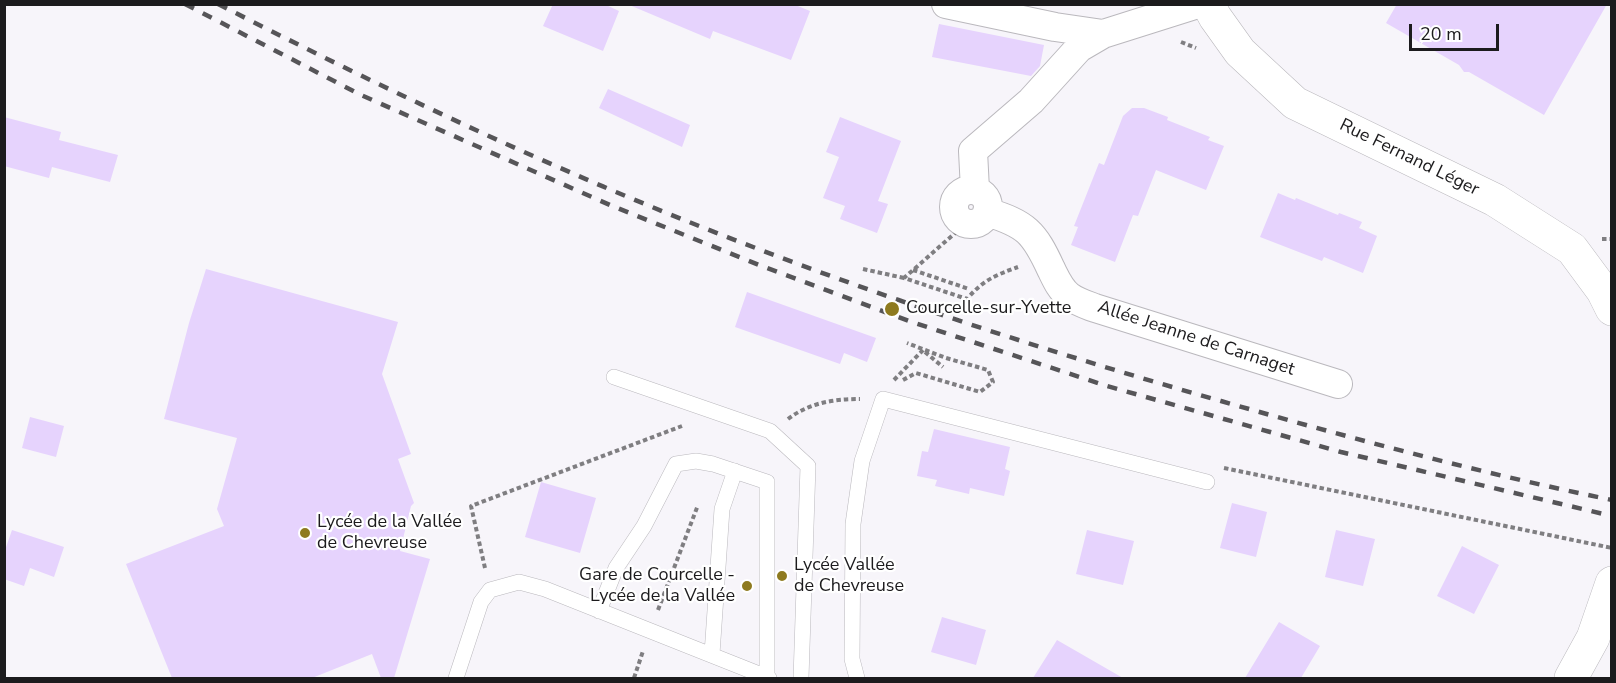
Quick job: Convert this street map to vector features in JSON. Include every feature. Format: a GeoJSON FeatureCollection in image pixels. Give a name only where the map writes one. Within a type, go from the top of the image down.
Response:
{"type":"FeatureCollection","features":[{"type":"Feature","properties":{"kind":"street"},"geometry":{"type":"LineString","coordinates":[[946,4],[1055,27],[1103,34]]}},
{"type":"Feature","properties":{"kind":"street"},"geometry":{"type":"LineString","coordinates":[[976,208],[973,151],[1031,101],[1079,48],[1103,34],[1198,4]]}},
{"type":"Feature","properties":{"kind":"street","name":"Rue Fernand Léger"},"geometry":{"type":"LineString","coordinates":[[1208,4],[1240,52],[1294,103],[1494,200],[1572,249],[1603,291],[1611,309]]}},
{"type":"Feature","properties":{"kind":"street","name":"Allée Jeanne de Carnaget"},"geometry":{"type":"LineString","coordinates":[[976,208],[1009,219],[1031,233],[1059,285],[1070,296],[1095,308],[1338,384]]}},
{"type":"Feature","properties":{"kind":"street"},"geometry":{"type":"LineString","coordinates":[[1571,678],[1593,638],[1611,583]]}},
{"type":"Feature","properties":{"kind":"lane"},"geometry":{"type":"LineString","coordinates":[[614,377],[770,431],[808,466],[801,678]]}},
{"type":"Feature","properties":{"kind":"lane"},"geometry":{"type":"LineString","coordinates":[[857,678],[852,659],[854,524],[862,461],[886,393],[1207,482]]}},
{"type":"Feature","properties":{"kind":"lane"},"geometry":{"type":"LineString","coordinates":[[456,678],[481,602],[490,590],[519,582],[545,589],[768,678],[767,482],[713,464],[696,461],[676,464],[644,526],[616,568],[599,610]]}},
{"type":"Feature","properties":{"kind":"lane"},"geometry":{"type":"LineString","coordinates":[[712,654],[722,509],[735,471]]}},
{"type":"Feature","properties":{"kind":"path"},"geometry":{"type":"LineString","coordinates":[[1176,41],[1186,43],[1222,62],[1240,52]]}},
{"type":"Feature","properties":{"kind":"path"},"geometry":{"type":"LineString","coordinates":[[903,278],[976,208]]}},
{"type":"Feature","properties":{"kind":"path"},"geometry":{"type":"LineString","coordinates":[[863,269],[903,278],[967,299],[978,286],[991,277],[1045,256]]}},
{"type":"Feature","properties":{"kind":"path"},"geometry":{"type":"LineString","coordinates":[[912,270],[969,289]]}},
{"type":"Feature","properties":{"kind":"path"},"geometry":{"type":"LineString","coordinates":[[906,343],[988,370],[993,382],[980,392],[916,374]]}},
{"type":"Feature","properties":{"kind":"path"},"geometry":{"type":"LineString","coordinates":[[922,350],[943,367]]}},
{"type":"Feature","properties":{"kind":"path"},"geometry":{"type":"LineString","coordinates":[[770,431],[799,410],[835,399],[886,393],[922,350]]}},
{"type":"Feature","properties":{"kind":"path"},"geometry":{"type":"LineString","coordinates":[[490,590],[471,506],[680,425],[690,429]]}},
{"type":"Feature","properties":{"kind":"path"},"geometry":{"type":"LineString","coordinates":[[634,678],[713,464]]}},
{"type":"Feature","properties":{"kind":"path"},"geometry":{"type":"LineString","coordinates":[[1222,467],[1611,548]]}},
{"type":"Feature","properties":{"kind":"building"},"geometry":{"type":"Polygon","coordinates":[[[553,4],[604,4],[619,11],[603,51],[543,26],[553,4]]]}},
{"type":"Feature","properties":{"kind":"building"},"geometry":{"type":"Polygon","coordinates":[[[627,4],[793,4],[810,11],[791,60],[713,31],[710,39],[627,4]]]}},
{"type":"Feature","properties":{"kind":"building"},"geometry":{"type":"Polygon","coordinates":[[[1397,4],[1607,4],[1544,115],[1469,72],[1464,72],[1459,65],[1386,23],[1397,4]]]}},
{"type":"Feature","properties":{"kind":"building"},"geometry":{"type":"Polygon","coordinates":[[[939,24],[1044,45],[1040,66],[1031,76],[932,57],[939,24]]]}},
{"type":"Feature","properties":{"kind":"building"},"geometry":{"type":"Polygon","coordinates":[[[608,89],[690,125],[682,147],[599,108],[608,89]]]}},
{"type":"Feature","properties":{"kind":"building"},"geometry":{"type":"Polygon","coordinates":[[[1132,108],[1144,108],[1168,117],[1167,120],[1210,137],[1208,140],[1224,146],[1206,190],[1156,170],[1138,216],[1133,215],[1115,262],[1071,245],[1078,227],[1074,226],[1099,163],[1104,165],[1123,116],[1132,108]]]}},
{"type":"Feature","properties":{"kind":"building"},"geometry":{"type":"Polygon","coordinates":[[[4,117],[61,132],[59,140],[118,155],[110,182],[52,167],[49,178],[4,166],[4,117]]]}},
{"type":"Feature","properties":{"kind":"building"},"geometry":{"type":"Polygon","coordinates":[[[840,117],[901,141],[878,201],[888,204],[877,233],[840,219],[845,206],[823,198],[839,157],[826,152],[840,117]]]}},
{"type":"Feature","properties":{"kind":"building"},"geometry":{"type":"Polygon","coordinates":[[[1278,193],[1362,222],[1359,228],[1377,236],[1363,273],[1324,257],[1322,261],[1260,237],[1278,193]]]}},
{"type":"Feature","properties":{"kind":"building"},"geometry":{"type":"Polygon","coordinates":[[[206,269],[398,322],[382,374],[411,454],[398,459],[414,503],[411,506],[400,551],[430,559],[394,678],[381,678],[372,654],[312,678],[172,678],[126,564],[224,526],[217,509],[237,438],[164,419],[189,323],[206,269]]]}},
{"type":"Feature","properties":{"kind":"building"},"geometry":{"type":"Polygon","coordinates":[[[747,292],[876,338],[867,362],[844,353],[840,364],[735,327],[747,292]]]}},
{"type":"Feature","properties":{"kind":"building"},"geometry":{"type":"Polygon","coordinates":[[[30,417],[64,426],[56,457],[22,448],[30,417]]]}},
{"type":"Feature","properties":{"kind":"building"},"geometry":{"type":"Polygon","coordinates":[[[934,429],[1010,447],[1005,469],[1010,471],[1004,496],[970,488],[969,494],[935,486],[937,480],[917,476],[922,451],[928,452],[934,429]]]}},
{"type":"Feature","properties":{"kind":"building"},"geometry":{"type":"Polygon","coordinates":[[[541,482],[596,498],[580,553],[525,537],[541,482]]]}},
{"type":"Feature","properties":{"kind":"building"},"geometry":{"type":"Polygon","coordinates":[[[1232,503],[1267,512],[1256,557],[1220,548],[1232,503]]]}},
{"type":"Feature","properties":{"kind":"building"},"geometry":{"type":"Polygon","coordinates":[[[12,530],[64,547],[54,577],[30,568],[24,586],[4,579],[4,553],[12,530]]]}},
{"type":"Feature","properties":{"kind":"building"},"geometry":{"type":"Polygon","coordinates":[[[1087,530],[1134,541],[1123,585],[1076,574],[1087,530]]]}},
{"type":"Feature","properties":{"kind":"building"},"geometry":{"type":"Polygon","coordinates":[[[1336,530],[1375,539],[1363,586],[1325,577],[1336,530]]]}},
{"type":"Feature","properties":{"kind":"building"},"geometry":{"type":"Polygon","coordinates":[[[1462,546],[1499,565],[1474,614],[1437,596],[1462,546]]]}},
{"type":"Feature","properties":{"kind":"building"},"geometry":{"type":"Polygon","coordinates":[[[942,617],[986,630],[976,665],[931,652],[942,617]]]}},
{"type":"Feature","properties":{"kind":"building"},"geometry":{"type":"Polygon","coordinates":[[[1279,622],[1320,646],[1301,678],[1245,678],[1279,622]]]}},
{"type":"Feature","properties":{"kind":"building"},"geometry":{"type":"Polygon","coordinates":[[[1057,640],[1123,678],[1033,678],[1057,640]]]}},
{"type":"Feature","properties":{"kind":"railway"},"geometry":{"type":"LineString","coordinates":[[185,4],[361,95],[610,205],[759,265],[912,322],[1107,386],[1341,452],[1612,516]]}},
{"type":"Feature","properties":{"kind":"railway"},"geometry":{"type":"LineString","coordinates":[[218,4],[316,54],[515,148],[690,222],[840,279],[991,331],[1144,379],[1415,454],[1612,500]]}},
{"type":"Feature","properties":{"kind":"place","name":"Courcelle-sur-Yvette"},"geometry":{"type":"Point","coordinates":[892,309]}},
{"type":"Feature","properties":{"kind":"place","name":"Lycée de la Vallée de Chevreuse"},"geometry":{"type":"Point","coordinates":[305,533]}},
{"type":"Feature","properties":{"kind":"place","name":"Lycée Vallée de Chevreuse"},"geometry":{"type":"Point","coordinates":[782,576]}},
{"type":"Feature","properties":{"kind":"place","name":"Gare de Courcelle - Lycée de la Vallée"},"geometry":{"type":"Point","coordinates":[747,586]}}]}
